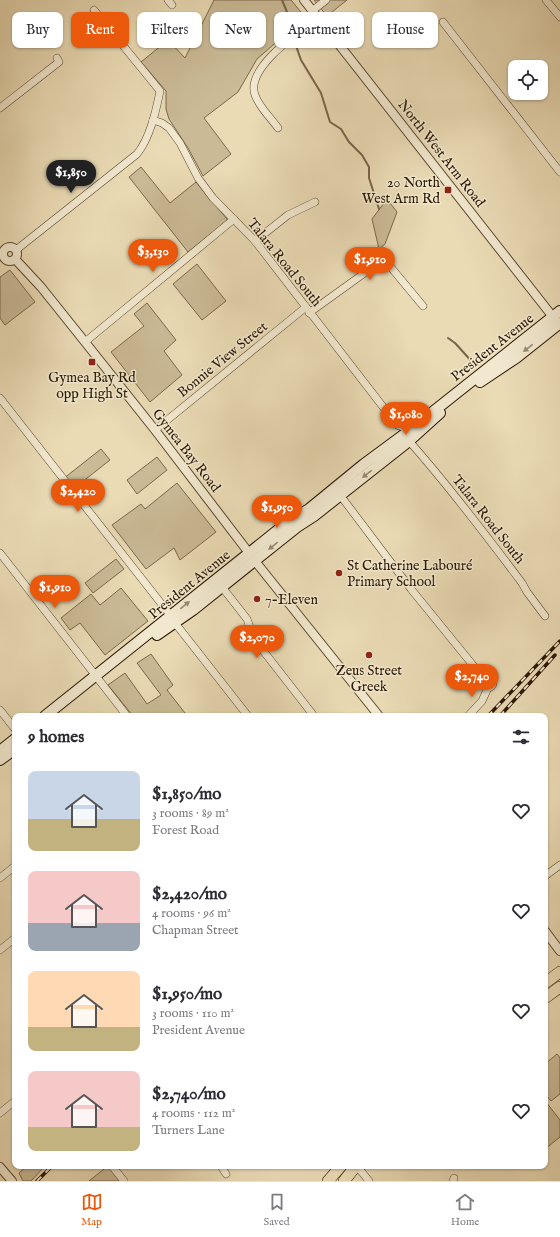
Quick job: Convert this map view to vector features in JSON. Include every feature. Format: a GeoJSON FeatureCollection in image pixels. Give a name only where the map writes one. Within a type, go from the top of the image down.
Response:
{"type":"FeatureCollection","features":[{"type":"Feature","properties":{"kind":"main road","name":"President Avenue"},"geometry":{"type":"LineString","coordinates":[[337,492],[364,464],[558,320]]}},
{"type":"Feature","properties":{"kind":"main road","name":"President Avenue"},"geometry":{"type":"LineString","coordinates":[[173,620],[193,610],[222,587],[288,522],[337,492],[409,441],[466,392],[516,358],[558,320]]}},
{"type":"Feature","properties":{"kind":"main road"},"geometry":{"type":"LineString","coordinates":[[364,464],[386,452],[404,439],[409,441]]}},
{"type":"Feature","properties":{"kind":"main road","name":"President Avenue"},"geometry":{"type":"LineString","coordinates":[[48,713],[146,643],[252,557]]}},
{"type":"Feature","properties":{"kind":"main road","name":"President Avenue"},"geometry":{"type":"LineString","coordinates":[[58,713],[97,678]]}},
{"type":"Feature","properties":{"kind":"main road"},"geometry":{"type":"LineString","coordinates":[[0,751],[12,741]]}},
{"type":"Feature","properties":{"kind":"main road"},"geometry":{"type":"LineString","coordinates":[[0,760],[12,751]]}},
{"type":"Feature","properties":{"kind":"main road"},"geometry":{"type":"LineString","coordinates":[[548,981],[560,972]]}},
{"type":"Feature","properties":{"kind":"main road"},"geometry":{"type":"LineString","coordinates":[[548,996],[560,987]]}},
{"type":"Feature","properties":{"kind":"main road"},"geometry":{"type":"LineString","coordinates":[[328,1181],[338,1169]]}},
{"type":"Feature","properties":{"kind":"main road"},"geometry":{"type":"LineString","coordinates":[[344,1181],[354,1169]]}},
{"type":"Feature","properties":{"kind":"street","name":"North West Arm Road"},"geometry":{"type":"LineString","coordinates":[[304,0],[312,11]]}},
{"type":"Feature","properties":{"kind":"street"},"geometry":{"type":"LineString","coordinates":[[312,11],[326,0]]}},
{"type":"Feature","properties":{"kind":"street"},"geometry":{"type":"LineString","coordinates":[[546,0],[560,17]]}},
{"type":"Feature","properties":{"kind":"street"},"geometry":{"type":"LineString","coordinates":[[16,250],[137,154],[144,142],[153,120],[160,91],[94,10]]}},
{"type":"Feature","properties":{"kind":"street"},"geometry":{"type":"LineString","coordinates":[[443,22],[560,172]]}},
{"type":"Feature","properties":{"kind":"street"},"geometry":{"type":"LineString","coordinates":[[278,128],[254,94],[255,79],[263,64],[279,48]]}},
{"type":"Feature","properties":{"kind":"street","name":"North West Arm Road"},"geometry":{"type":"LineString","coordinates":[[342,48],[558,320]]}},
{"type":"Feature","properties":{"kind":"street"},"geometry":{"type":"LineString","coordinates":[[0,108],[60,60]]}},
{"type":"Feature","properties":{"kind":"street","name":"Talara Road South"},"geometry":{"type":"LineString","coordinates":[[153,120],[162,123],[169,128],[180,143],[198,178],[213,198],[255,241],[396,425]]}},
{"type":"Feature","properties":{"kind":"street"},"geometry":{"type":"LineString","coordinates":[[255,241],[288,215],[315,202]]}},
{"type":"Feature","properties":{"kind":"street"},"geometry":{"type":"LineString","coordinates":[[85,342],[234,219]]}},
{"type":"Feature","properties":{"kind":"street"},"geometry":{"type":"LineString","coordinates":[[2,246],[12,246],[16,250],[17,256],[15,259],[8,261],[2,260],[2,246]]}},
{"type":"Feature","properties":{"kind":"street","name":"Gymea Bay Road"},"geometry":{"type":"LineString","coordinates":[[15,259],[41,287],[85,342],[155,430],[252,557],[377,713]]}},
{"type":"Feature","properties":{"kind":"street","name":"Bonnie View Street"},"geometry":{"type":"LineString","coordinates":[[155,430],[308,310],[384,259],[423,306]]}},
{"type":"Feature","properties":{"kind":"street"},"geometry":{"type":"LineString","coordinates":[[0,398],[246,713]]}},
{"type":"Feature","properties":{"kind":"street"},"geometry":{"type":"LineString","coordinates":[[392,443],[397,434],[396,425],[410,430]]}},
{"type":"Feature","properties":{"kind":"street","name":"Talara Road South"},"geometry":{"type":"LineString","coordinates":[[409,441],[474,519],[545,616]]}},
{"type":"Feature","properties":{"kind":"street"},"geometry":{"type":"LineString","coordinates":[[337,492],[411,589],[485,680],[491,679],[493,682],[492,687],[488,688],[482,701],[471,713]]}},
{"type":"Feature","properties":{"kind":"street"},"geometry":{"type":"LineString","coordinates":[[0,553],[125,713]]}},
{"type":"Feature","properties":{"kind":"street"},"geometry":{"type":"LineString","coordinates":[[222,587],[247,619],[254,639],[312,713]]}},
{"type":"Feature","properties":{"kind":"street"},"geometry":{"type":"LineString","coordinates":[[0,710],[12,725]]}},
{"type":"Feature","properties":{"kind":"street"},"geometry":{"type":"LineString","coordinates":[[548,874],[560,865]]}},
{"type":"Feature","properties":{"kind":"street"},"geometry":{"type":"LineString","coordinates":[[0,878],[12,868]]}},
{"type":"Feature","properties":{"kind":"street"},"geometry":{"type":"LineString","coordinates":[[548,935],[560,951]]}},
{"type":"Feature","properties":{"kind":"street"},"geometry":{"type":"LineString","coordinates":[[0,950],[12,940]]}},
{"type":"Feature","properties":{"kind":"street"},"geometry":{"type":"LineString","coordinates":[[0,1113],[12,1103]]}},
{"type":"Feature","properties":{"kind":"street"},"geometry":{"type":"LineString","coordinates":[[0,1167],[12,1181]]}},
{"type":"Feature","properties":{"kind":"street"},"geometry":{"type":"LineString","coordinates":[[114,1169],[124,1181]]}},
{"type":"Feature","properties":{"kind":"street"},"geometry":{"type":"LineString","coordinates":[[223,1169],[226,1174]]}},
{"type":"Feature","properties":{"kind":"street"},"geometry":{"type":"LineString","coordinates":[[359,1169],[369,1181]]}},
{"type":"Feature","properties":{"kind":"shaded area"},"geometry":{"type":"Polygon","coordinates":[[[214,0],[291,0],[301,12],[274,12],[274,44],[257,59],[238,92],[204,118],[231,154],[203,176],[188,148],[169,119],[166,109],[166,91],[141,62],[158,48],[176,48],[185,58],[190,48],[202,48],[202,24],[214,0]]]}},
{"type":"Feature","properties":{"kind":"shaded area"},"geometry":{"type":"Polygon","coordinates":[[[314,0],[347,0],[332,12],[324,12],[314,0]]]}},
{"type":"Feature","properties":{"kind":"shaded area"},"geometry":{"type":"Polygon","coordinates":[[[141,167],[170,203],[196,182],[227,219],[226,222],[188,252],[129,177],[141,167]]]}},
{"type":"Feature","properties":{"kind":"shaded area"},"geometry":{"type":"Polygon","coordinates":[[[387,199],[397,212],[385,244],[379,249],[372,219],[387,199]]]}},
{"type":"Feature","properties":{"kind":"shaded area"},"geometry":{"type":"Polygon","coordinates":[[[197,264],[226,301],[202,320],[173,284],[197,264]]]}},
{"type":"Feature","properties":{"kind":"shaded area"},"geometry":{"type":"Polygon","coordinates":[[[10,270],[35,302],[5,325],[0,318],[0,277],[10,270]]]}},
{"type":"Feature","properties":{"kind":"shaded area"},"geometry":{"type":"Polygon","coordinates":[[[147,303],[176,340],[164,351],[182,375],[150,402],[111,352],[144,326],[134,314],[147,303]]]}},
{"type":"Feature","properties":{"kind":"shaded area"},"geometry":{"type":"Polygon","coordinates":[[[101,449],[110,460],[72,490],[63,479],[101,449]]]}},
{"type":"Feature","properties":{"kind":"shaded area"},"geometry":{"type":"Polygon","coordinates":[[[157,457],[167,470],[137,494],[127,480],[157,457]]]}},
{"type":"Feature","properties":{"kind":"shaded area"},"geometry":{"type":"Polygon","coordinates":[[[177,483],[216,532],[180,560],[174,548],[146,569],[112,525],[141,504],[145,509],[177,483]]]}},
{"type":"Feature","properties":{"kind":"shaded area"},"geometry":{"type":"Polygon","coordinates":[[[116,559],[124,569],[93,593],[85,583],[116,559]]]}},
{"type":"Feature","properties":{"kind":"shaded area"},"geometry":{"type":"Polygon","coordinates":[[[121,588],[148,621],[105,655],[80,623],[70,630],[61,618],[91,594],[100,605],[121,588]]]}},
{"type":"Feature","properties":{"kind":"shaded area"},"geometry":{"type":"Polygon","coordinates":[[[151,654],[173,685],[167,690],[185,713],[131,713],[108,685],[125,673],[147,704],[161,695],[137,663],[151,654]]]}},
{"type":"Feature","properties":{"kind":"shaded area"},"geometry":{"type":"Polygon","coordinates":[[[557,1054],[560,1058],[560,1094],[551,1101],[548,1098],[548,1062],[557,1054]]]}},
{"type":"Feature","properties":{"kind":"shaded area"},"geometry":{"type":"Polygon","coordinates":[[[548,1105],[560,1120],[560,1137],[548,1147],[548,1105]]]}},
{"type":"Feature","properties":{"kind":"shaded area"},"geometry":{"type":"Polygon","coordinates":[[[24,1169],[42,1169],[31,1181],[23,1181],[19,1173],[24,1169]]]}},
{"type":"Feature","properties":{"kind":"shaded area"},"geometry":{"type":"Polygon","coordinates":[[[104,1169],[111,1169],[121,1181],[89,1181],[104,1169]]]}},
{"type":"Feature","properties":{"kind":"waterway"},"geometry":{"type":"LineString","coordinates":[[282,0],[287,12]]}},
{"type":"Feature","properties":{"kind":"waterway"},"geometry":{"type":"LineString","coordinates":[[297,48],[301,60],[321,93],[330,122],[341,129],[349,142],[362,155],[369,167],[369,178],[379,209]]}},
{"type":"Feature","properties":{"kind":"waterway"},"geometry":{"type":"LineString","coordinates":[[448,338],[455,343],[474,364]]}},
{"type":"Feature","properties":{"kind":"railway"},"geometry":{"type":"LineString","coordinates":[[491,713],[560,641]]}},
{"type":"Feature","properties":{"kind":"railway"},"geometry":{"type":"LineString","coordinates":[[503,713],[555,655]]}},
{"type":"Feature","properties":{"kind":"railway"},"geometry":{"type":"LineString","coordinates":[[37,1181],[49,1169]]}},
{"type":"Feature","properties":{"kind":"place","name":"20 North West Arm Rd"},"geometry":{"type":"Point","coordinates":[448,190]}},
{"type":"Feature","properties":{"kind":"place","name":"Gymea Bay Rd opp High St"},"geometry":{"type":"Point","coordinates":[92,362]}},
{"type":"Feature","properties":{"kind":"place","name":"St Catherine Labouré Primary School"},"geometry":{"type":"Point","coordinates":[339,573]}},
{"type":"Feature","properties":{"kind":"place","name":"7-Eleven"},"geometry":{"type":"Point","coordinates":[257,599]}},
{"type":"Feature","properties":{"kind":"place","name":"Zeus Street Greek"},"geometry":{"type":"Point","coordinates":[369,655]}}]}
